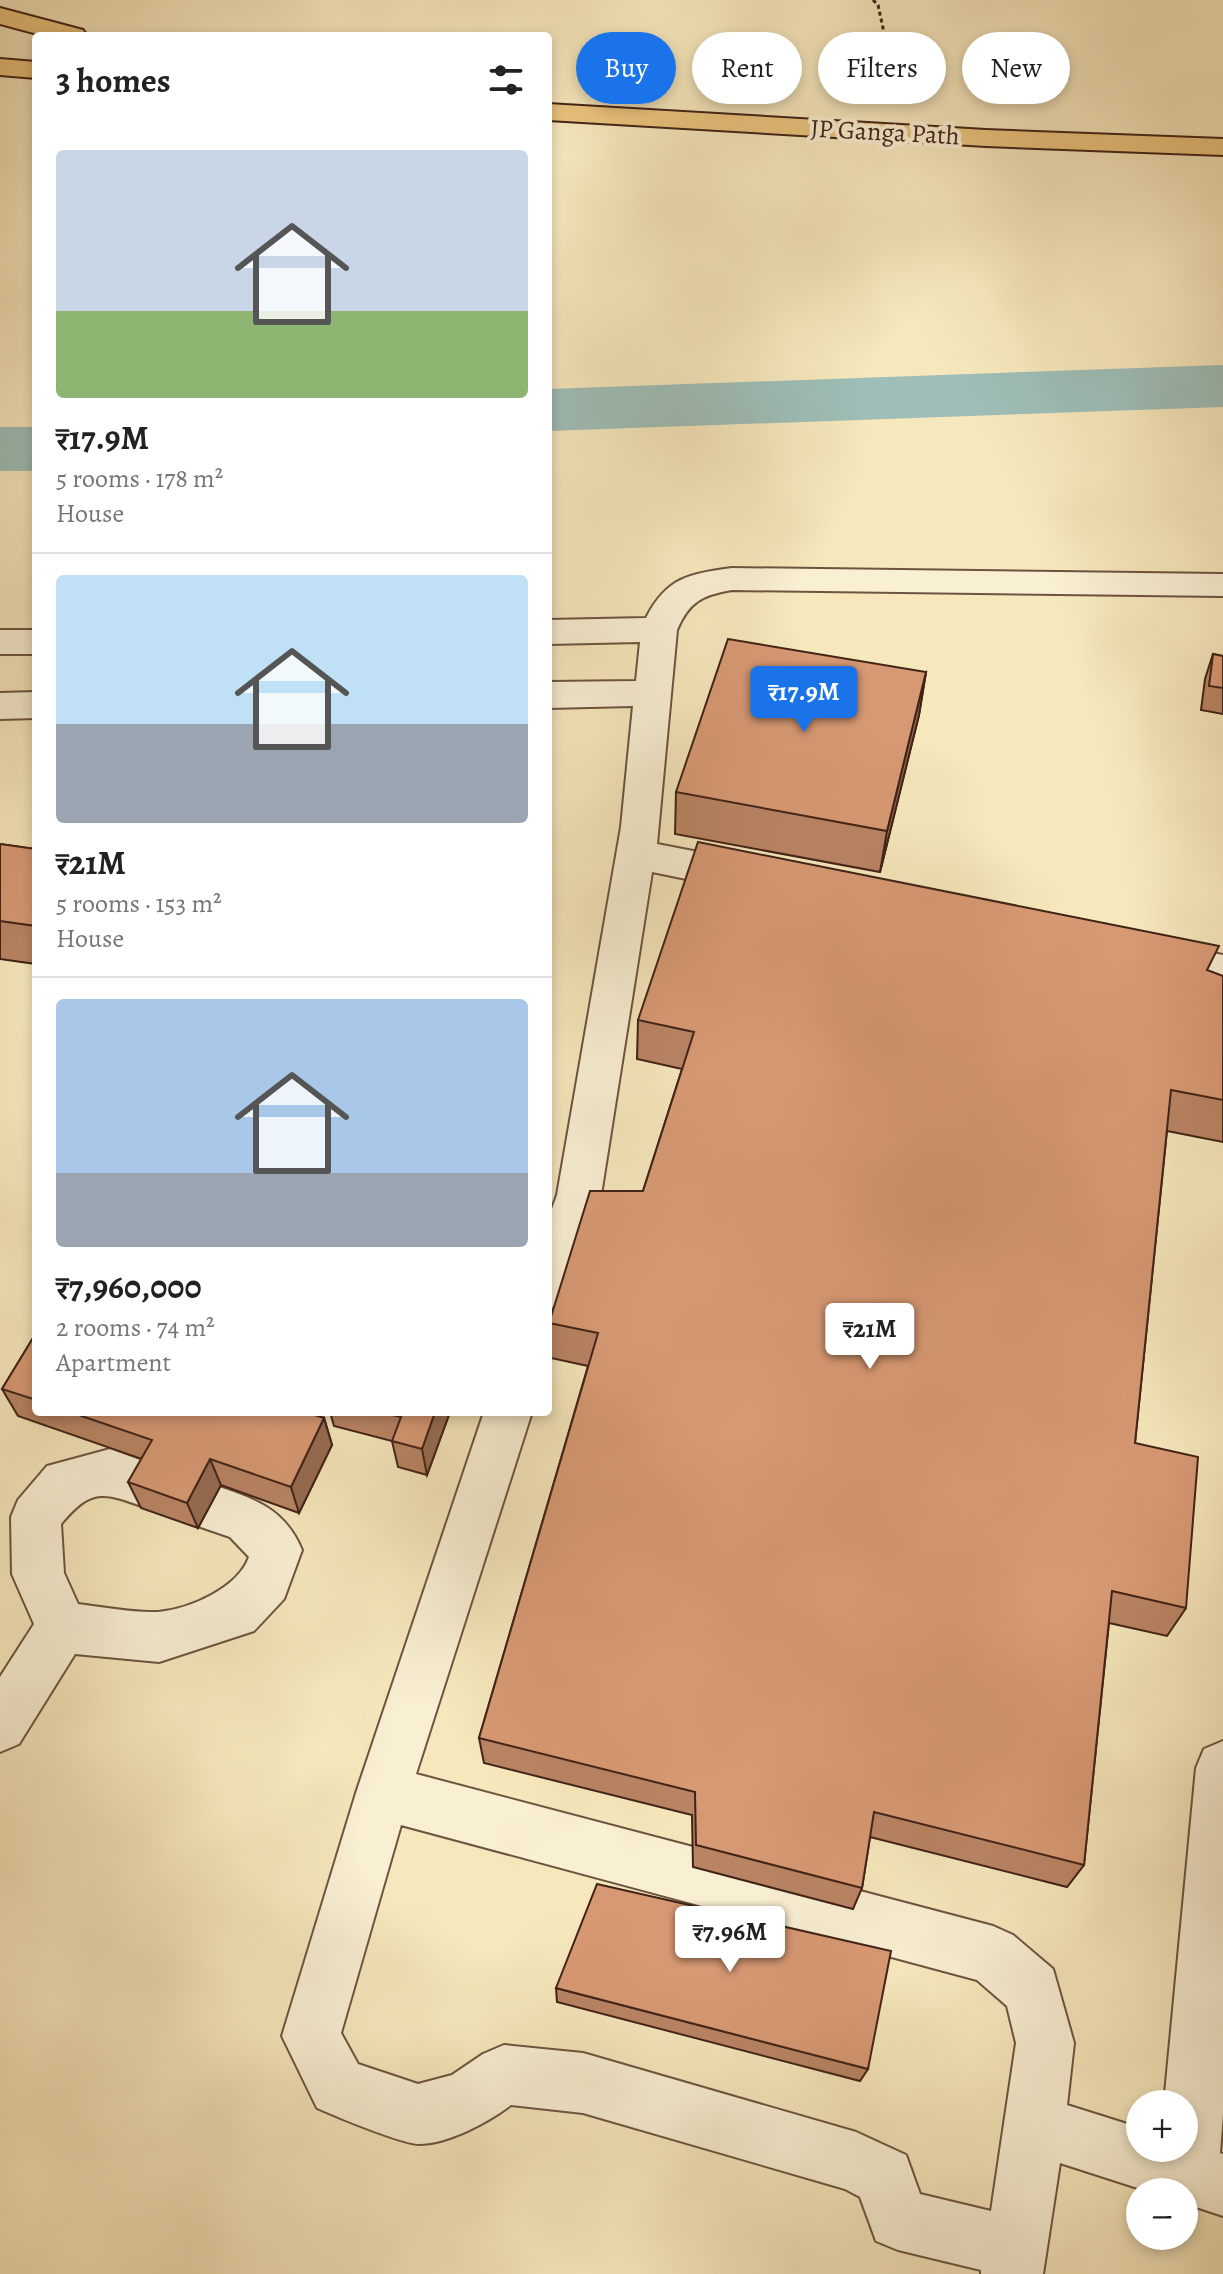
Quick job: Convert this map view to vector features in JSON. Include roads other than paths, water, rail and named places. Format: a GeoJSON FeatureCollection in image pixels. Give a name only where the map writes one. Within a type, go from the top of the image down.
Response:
{"type":"FeatureCollection","features":[{"type":"Feature","properties":{"kind":"highway"},"geometry":{"type":"LineString","coordinates":[[0,16],[59,32]]}},
{"type":"Feature","properties":{"kind":"highway"},"geometry":{"type":"LineString","coordinates":[[0,40],[32,43]]}},
{"type":"Feature","properties":{"kind":"highway"},"geometry":{"type":"LineString","coordinates":[[0,67],[32,70]]}},
{"type":"Feature","properties":{"kind":"highway"},"geometry":{"type":"LineString","coordinates":[[0,82],[32,80]]}},
{"type":"Feature","properties":{"kind":"highway","name":"JP Ganga Path"},"geometry":{"type":"LineString","coordinates":[[552,89],[818,102]]}},
{"type":"Feature","properties":{"kind":"highway","name":"JP Ganga Path"},"geometry":{"type":"LineString","coordinates":[[552,112],[986,138],[1223,147]]}},
{"type":"Feature","properties":{"kind":"lane"},"geometry":{"type":"LineString","coordinates":[[552,1277],[579,1195],[635,854],[659,630],[669,605],[693,585],[732,579],[1223,585]]}},
{"type":"Feature","properties":{"kind":"lane"},"geometry":{"type":"LineString","coordinates":[[552,632],[659,630]]}},
{"type":"Feature","properties":{"kind":"lane"},"geometry":{"type":"LineString","coordinates":[[0,642],[32,642]]}},
{"type":"Feature","properties":{"kind":"lane"},"geometry":{"type":"LineString","coordinates":[[552,695],[653,693]]}},
{"type":"Feature","properties":{"kind":"lane"},"geometry":{"type":"LineString","coordinates":[[0,706],[32,705]]}},
{"type":"Feature","properties":{"kind":"lane"},"geometry":{"type":"LineString","coordinates":[[635,854],[790,885]]}},
{"type":"Feature","properties":{"kind":"lane"},"geometry":{"type":"LineString","coordinates":[[1115,950],[1223,971]]}},
{"type":"Feature","properties":{"kind":"lane"},"geometry":{"type":"LineString","coordinates":[[383,1793],[993,1955],[1032,1990],[1045,2043],[1014,2261],[898,2219],[884,2177],[856,2162],[583,2083],[504,2075],[465,2102],[418,2114],[338,2087],[311,2036],[383,1793],[507,1416]]}},
{"type":"Feature","properties":{"kind":"lane"},"geometry":{"type":"LineString","coordinates":[[62,1628],[38,1574],[36,1517],[65,1482],[110,1472],[144,1484]]}},
{"type":"Feature","properties":{"kind":"lane"},"geometry":{"type":"LineString","coordinates":[[62,1628],[159,1637],[236,1613],[266,1582],[277,1550],[247,1520],[216,1509]]}},
{"type":"Feature","properties":{"kind":"lane"},"geometry":{"type":"LineString","coordinates":[[0,1725],[62,1628]]}},
{"type":"Feature","properties":{"kind":"lane"},"geometry":{"type":"LineString","coordinates":[[1035,2125],[1206,2178],[1223,1768]]}},
{"type":"Feature","properties":{"kind":"waterway"},"geometry":{"type":"LineString","coordinates":[[552,410],[1223,386]]}},
{"type":"Feature","properties":{"kind":"waterway"},"geometry":{"type":"LineString","coordinates":[[0,449],[32,449]]}}]}
